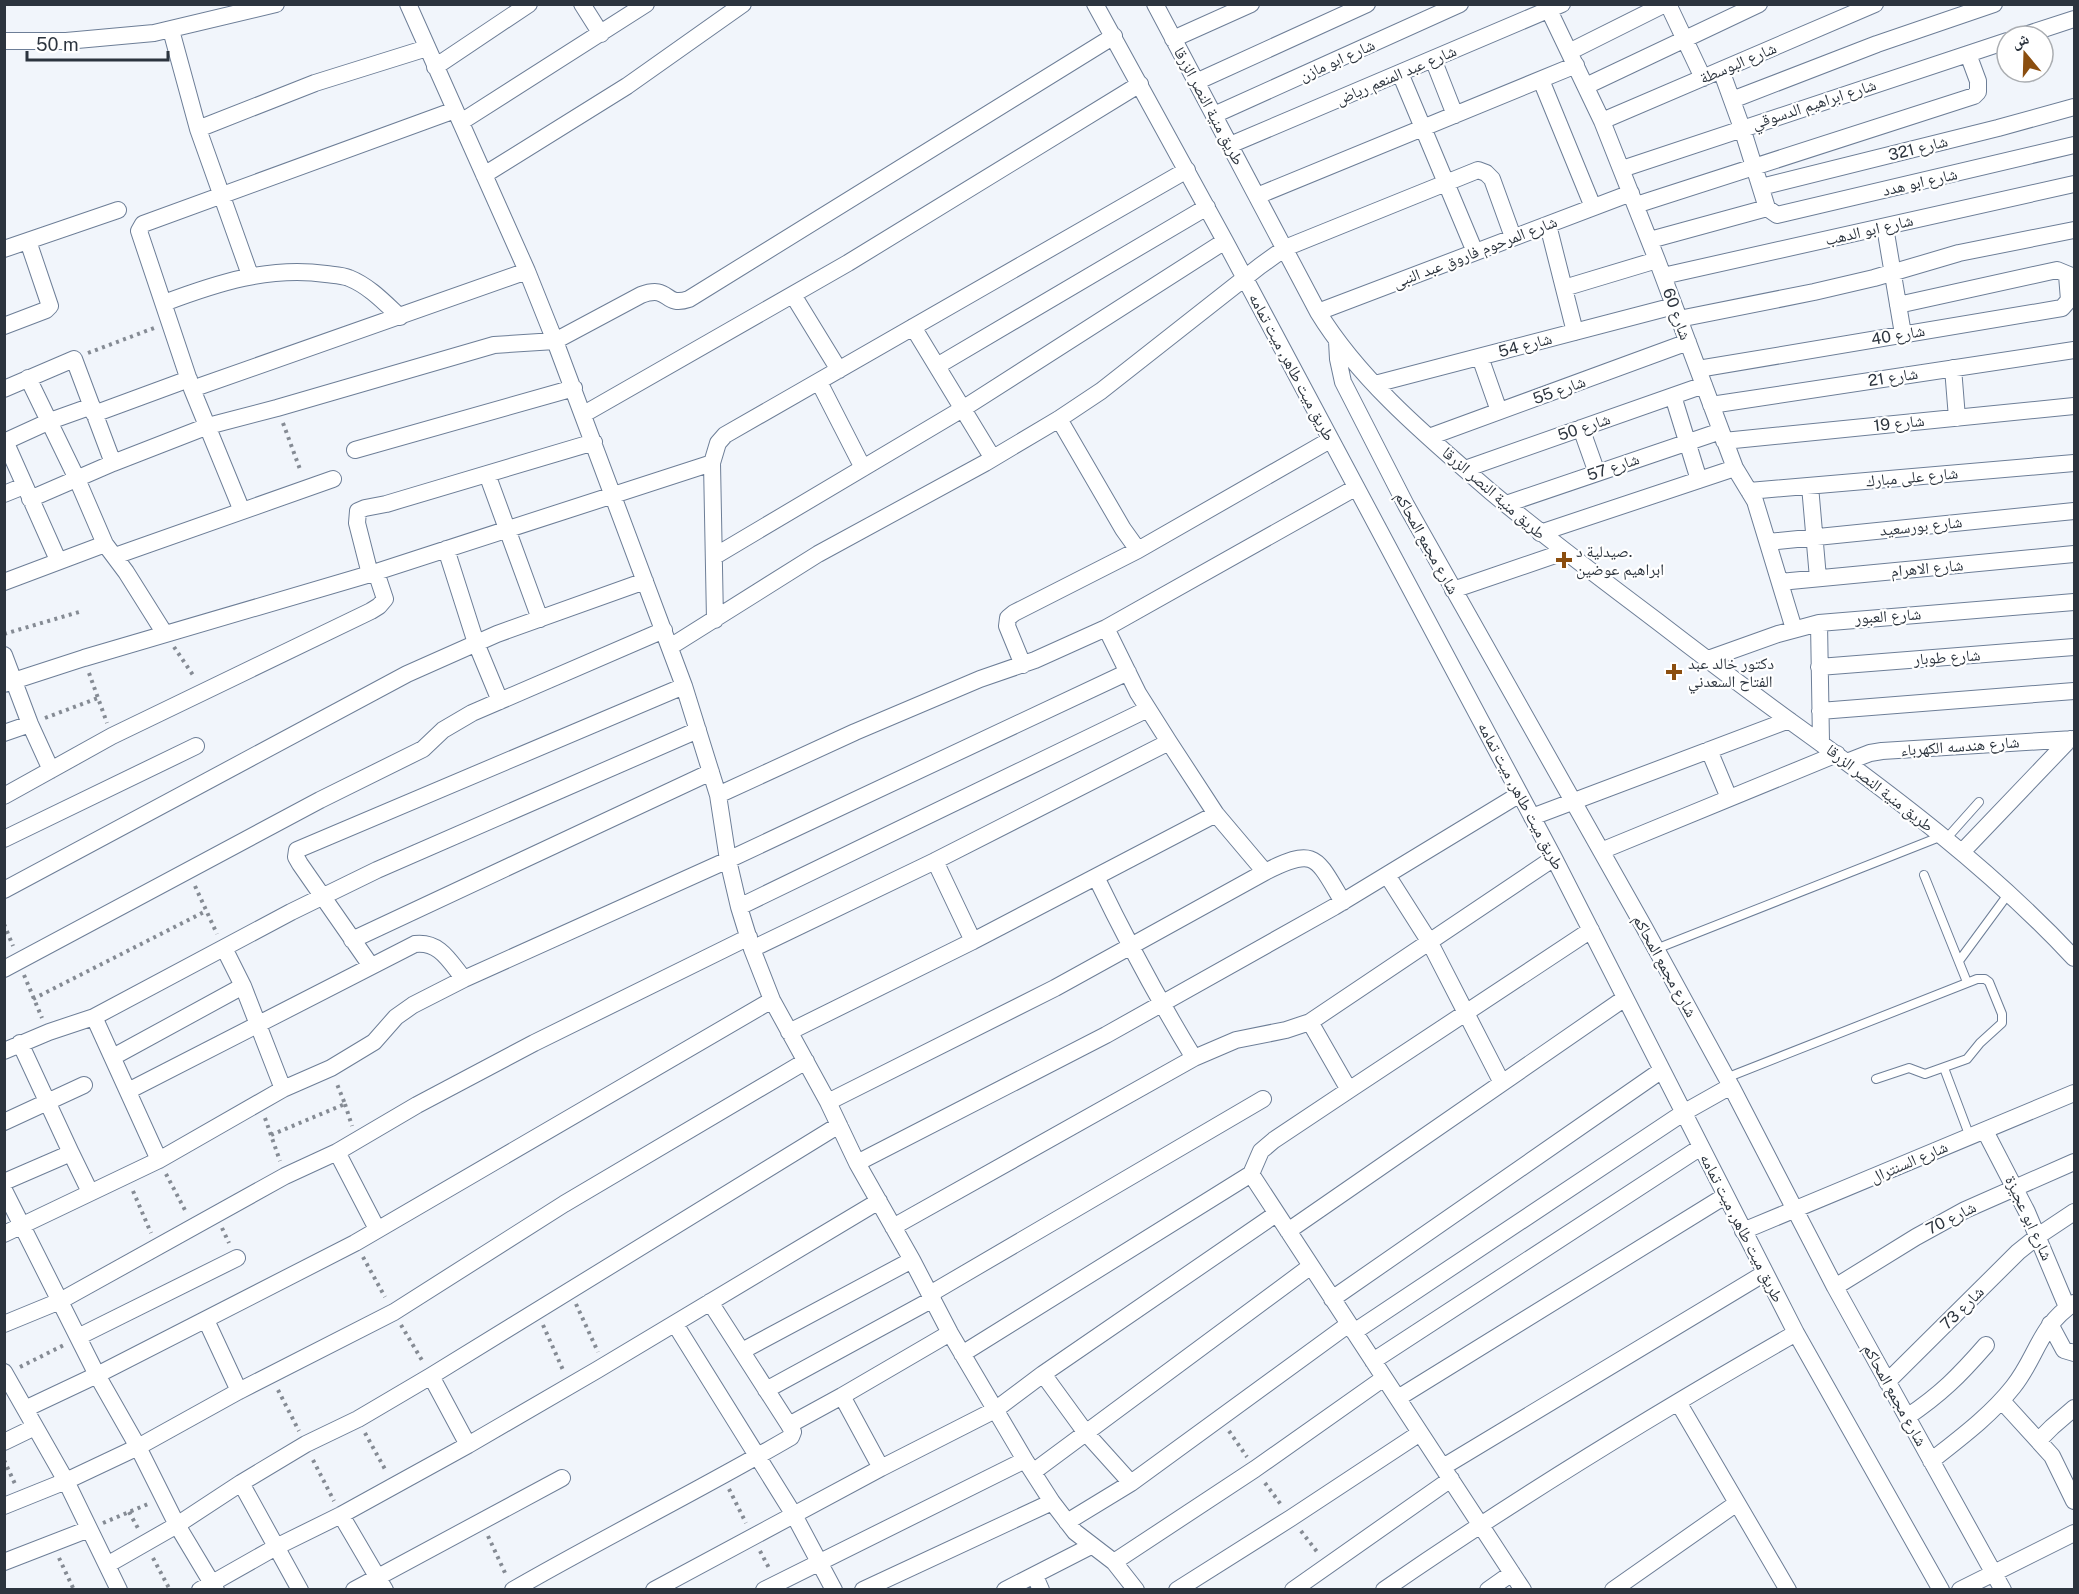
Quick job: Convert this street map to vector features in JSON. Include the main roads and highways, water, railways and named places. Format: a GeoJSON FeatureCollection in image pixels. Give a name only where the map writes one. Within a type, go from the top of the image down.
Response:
{"type":"FeatureCollection","features":[{"type":"Feature","properties":{"kind":"place","name":"صيدلية د. ابراهيم عوضين"},"geometry":{"type":"Point","coordinates":[1564,560]}},
{"type":"Feature","properties":{"kind":"place","name":"دكتور خالد عبد الفتاح السعدني"},"geometry":{"type":"Point","coordinates":[1674,672]}}]}
